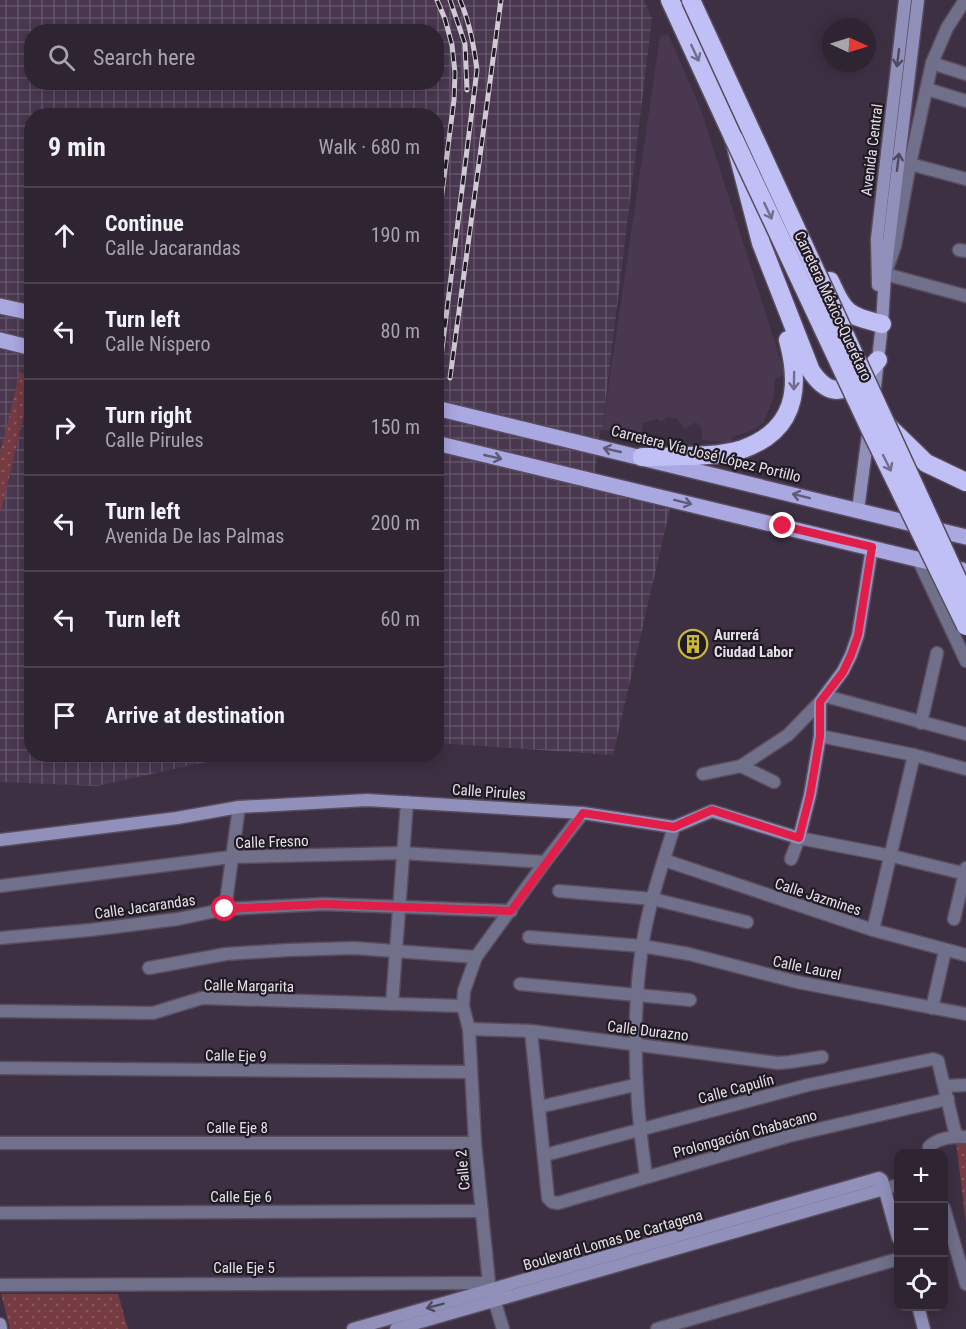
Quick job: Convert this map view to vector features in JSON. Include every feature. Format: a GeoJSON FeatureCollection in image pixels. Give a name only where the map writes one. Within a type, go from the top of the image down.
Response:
{"type":"FeatureCollection","features":[{"type":"Feature","properties":{"kind":"highway","name":"Carretera México-Querétaro"},"geometry":{"type":"LineString","coordinates":[[670,0],[966,626]]}},
{"type":"Feature","properties":{"kind":"highway","name":"Carretera México-Querétaro"},"geometry":{"type":"LineString","coordinates":[[691,0],[884,422],[966,595]]}},
{"type":"Feature","properties":{"kind":"highway"},"geometry":{"type":"LineString","coordinates":[[710,41],[741,89],[842,306],[850,315],[882,324]]}},
{"type":"Feature","properties":{"kind":"highway"},"geometry":{"type":"LineString","coordinates":[[642,457],[718,453],[742,449],[764,438],[784,420],[793,397],[795,380],[793,361],[734,139]]}},
{"type":"Feature","properties":{"kind":"highway"},"geometry":{"type":"LineString","coordinates":[[761,243],[802,353],[817,380],[825,387],[834,389],[851,387],[878,360]]}},
{"type":"Feature","properties":{"kind":"highway"},"geometry":{"type":"LineString","coordinates":[[884,422],[926,463],[966,482]]}},
{"type":"Feature","properties":{"kind":"main road"},"geometry":{"type":"LineString","coordinates":[[0,306],[24,311]]}},
{"type":"Feature","properties":{"kind":"main road"},"geometry":{"type":"LineString","coordinates":[[0,340],[24,346]]}},
{"type":"Feature","properties":{"kind":"main road","name":"Carretera Vía José López Portillo"},"geometry":{"type":"LineString","coordinates":[[444,410],[966,537]]}},
{"type":"Feature","properties":{"kind":"main road"},"geometry":{"type":"LineString","coordinates":[[444,445],[962,570]]}},
{"type":"Feature","properties":{"kind":"street","name":"Avenida Central"},"geometry":{"type":"LineString","coordinates":[[883,304],[876,273],[877,239],[905,0]]}},
{"type":"Feature","properties":{"kind":"street","name":"Avenida Central"},"geometry":{"type":"LineString","coordinates":[[858,510],[878,360],[885,274],[918,0]]}},
{"type":"Feature","properties":{"kind":"street"},"geometry":{"type":"LineString","coordinates":[[966,0],[947,28],[932,63],[895,246],[885,274],[966,296]]}},
{"type":"Feature","properties":{"kind":"street"},"geometry":{"type":"LineString","coordinates":[[932,63],[966,74]]}},
{"type":"Feature","properties":{"kind":"street"},"geometry":{"type":"LineString","coordinates":[[927,89],[966,101]]}},
{"type":"Feature","properties":{"kind":"street"},"geometry":{"type":"LineString","coordinates":[[910,164],[966,179]]}},
{"type":"Feature","properties":{"kind":"street"},"geometry":{"type":"LineString","coordinates":[[875,384],[891,415],[916,442],[934,458],[966,474]]}},
{"type":"Feature","properties":{"kind":"street"},"geometry":{"type":"LineString","coordinates":[[703,774],[741,766],[788,735],[822,699],[843,672],[854,645],[872,547]]}},
{"type":"Feature","properties":{"kind":"street"},"geometry":{"type":"LineString","coordinates":[[918,559],[966,661]]}},
{"type":"Feature","properties":{"kind":"street"},"geometry":{"type":"LineString","coordinates":[[962,570],[966,595]]}},
{"type":"Feature","properties":{"kind":"street"},"geometry":{"type":"LineString","coordinates":[[921,723],[937,653]]}},
{"type":"Feature","properties":{"kind":"street"},"geometry":{"type":"LineString","coordinates":[[822,699],[966,734]]}},
{"type":"Feature","properties":{"kind":"street"},"geometry":{"type":"LineString","coordinates":[[791,859],[810,795],[820,736],[822,699]]}},
{"type":"Feature","properties":{"kind":"street"},"geometry":{"type":"LineString","coordinates":[[820,736],[914,755],[966,769]]}},
{"type":"Feature","properties":{"kind":"street"},"geometry":{"type":"LineString","coordinates":[[873,930],[914,755]]}},
{"type":"Feature","properties":{"kind":"street"},"geometry":{"type":"LineString","coordinates":[[741,766],[774,782]]}},
{"type":"Feature","properties":{"kind":"street","name":"Calle Pirules"},"geometry":{"type":"LineString","coordinates":[[0,840],[177,818],[239,807],[368,800],[583,813],[674,827]]}},
{"type":"Feature","properties":{"kind":"street"},"geometry":{"type":"LineString","coordinates":[[392,1004],[407,802]]}},
{"type":"Feature","properties":{"kind":"street"},"geometry":{"type":"LineString","coordinates":[[225,909],[239,807]]}},
{"type":"Feature","properties":{"kind":"street"},"geometry":{"type":"LineString","coordinates":[[646,1176],[635,1085],[637,995],[642,946],[652,899],[674,827],[712,810],[799,838],[966,872],[954,919]]}},
{"type":"Feature","properties":{"kind":"street"},"geometry":{"type":"LineString","coordinates":[[463,1006],[468,977],[476,957],[545,861],[583,813]]}},
{"type":"Feature","properties":{"kind":"street","name":"Calle Fresno"},"geometry":{"type":"LineString","coordinates":[[0,886],[231,857],[402,853],[545,861]]}},
{"type":"Feature","properties":{"kind":"street","name":"Calle Jazmines"},"geometry":{"type":"LineString","coordinates":[[664,860],[873,930],[966,955]]}},
{"type":"Feature","properties":{"kind":"street"},"geometry":{"type":"LineString","coordinates":[[558,891],[652,899],[747,922]]}},
{"type":"Feature","properties":{"kind":"street","name":"Calle Jacarandas"},"geometry":{"type":"LineString","coordinates":[[0,938],[90,930],[167,920],[225,909],[324,904],[511,911]]}},
{"type":"Feature","properties":{"kind":"street","name":"Calle Laurel"},"geometry":{"type":"LineString","coordinates":[[529,938],[642,946],[689,954],[796,982],[966,1014]]}},
{"type":"Feature","properties":{"kind":"street"},"geometry":{"type":"LineString","coordinates":[[149,968],[226,954],[288,950],[354,948],[476,957]]}},
{"type":"Feature","properties":{"kind":"street"},"geometry":{"type":"LineString","coordinates":[[932,1008],[945,951]]}},
{"type":"Feature","properties":{"kind":"street"},"geometry":{"type":"LineString","coordinates":[[520,984],[690,1000]]}},
{"type":"Feature","properties":{"kind":"street","name":"Calle Margarita"},"geometry":{"type":"LineString","coordinates":[[0,1011],[153,1013],[202,999],[463,1006]]}},
{"type":"Feature","properties":{"kind":"street","name":"Calle 2"},"geometry":{"type":"LineString","coordinates":[[463,1006],[469,1029],[475,1143],[492,1292],[503,1329]]}},
{"type":"Feature","properties":{"kind":"street","name":"Calle Durazno"},"geometry":{"type":"LineString","coordinates":[[469,1029],[531,1031],[778,1063],[822,1056]]}},
{"type":"Feature","properties":{"kind":"street"},"geometry":{"type":"LineString","coordinates":[[531,1031],[545,1155]]}},
{"type":"Feature","properties":{"kind":"street","name":"Calle Capulín"},"geometry":{"type":"LineString","coordinates":[[545,1155],[808,1085],[936,1059],[945,1086]]}},
{"type":"Feature","properties":{"kind":"street","name":"Calle Eje 9"},"geometry":{"type":"LineString","coordinates":[[0,1068],[471,1072]]}},
{"type":"Feature","properties":{"kind":"street"},"geometry":{"type":"LineString","coordinates":[[929,1149],[932,1143],[961,1136],[945,1086],[966,1084]]}},
{"type":"Feature","properties":{"kind":"street"},"geometry":{"type":"LineString","coordinates":[[539,1107],[635,1085]]}},
{"type":"Feature","properties":{"kind":"street","name":"Prolongación Chabacano"},"geometry":{"type":"LineString","coordinates":[[545,1155],[548,1198],[552,1203],[558,1203],[789,1136],[948,1099]]}},
{"type":"Feature","properties":{"kind":"street","name":"Calle Eje 8"},"geometry":{"type":"LineString","coordinates":[[0,1143],[475,1143]]}},
{"type":"Feature","properties":{"kind":"street"},"geometry":{"type":"LineString","coordinates":[[882,1184],[894,1224]]}},
{"type":"Feature","properties":{"kind":"street","name":"Boulevard Lomas De Cartagena"},"geometry":{"type":"LineString","coordinates":[[352,1329],[704,1235],[882,1184],[894,1185]]}},
{"type":"Feature","properties":{"kind":"street","name":"Calle Eje 6"},"geometry":{"type":"LineString","coordinates":[[0,1213],[482,1211]]}},
{"type":"Feature","properties":{"kind":"street"},"geometry":{"type":"LineString","coordinates":[[948,1222],[966,1284]]}},
{"type":"Feature","properties":{"kind":"street"},"geometry":{"type":"LineString","coordinates":[[657,1329],[894,1259]]}},
{"type":"Feature","properties":{"kind":"street","name":"Calle Eje 5"},"geometry":{"type":"LineString","coordinates":[[0,1285],[140,1283],[492,1292]]}},
{"type":"Feature","properties":{"kind":"street","name":"Boulevard Lomas De Cartagena"},"geometry":{"type":"LineString","coordinates":[[396,1329],[492,1292]]}},
{"type":"Feature","properties":{"kind":"street"},"geometry":{"type":"LineString","coordinates":[[919,1311],[922,1328]]}},
{"type":"Feature","properties":{"kind":"street"},"geometry":{"type":"LineString","coordinates":[[0,1324],[1,1329]]}},
{"type":"Feature","properties":{"kind":"shaded area"},"geometry":{"type":"Polygon","coordinates":[[[0,0],[644,0],[652,19],[593,490],[670,509],[613,755],[444,743],[444,108],[24,108],[24,762],[207,762],[97,786],[0,782],[0,0]]]}},
{"type":"Feature","properties":{"kind":"shaded area"},"geometry":{"type":"Polygon","coordinates":[[[668,34],[701,110],[785,374],[775,379],[774,396],[764,422],[754,430],[732,437],[731,443],[702,440],[702,429],[696,422],[685,429],[676,418],[667,417],[661,422],[658,419],[643,423],[641,433],[602,430],[660,37],[668,34]]]}},
{"type":"Feature","properties":{"kind":"shaded area"},"geometry":{"type":"Polygon","coordinates":[[[20,372],[24,373],[24,414],[0,515],[0,454],[20,372]]]}},
{"type":"Feature","properties":{"kind":"shaded area"},"geometry":{"type":"Polygon","coordinates":[[[956,1142],[966,1142],[966,1223],[956,1142]]]}},
{"type":"Feature","properties":{"kind":"shaded area"},"geometry":{"type":"Polygon","coordinates":[[[1,1294],[118,1294],[128,1329],[10,1329],[1,1294]]]}},
{"type":"Feature","properties":{"kind":"railway"},"geometry":{"type":"LineString","coordinates":[[437,0],[452,45],[455,73],[454,100],[444,178]]}},
{"type":"Feature","properties":{"kind":"railway"},"geometry":{"type":"LineString","coordinates":[[450,0],[465,44],[467,90]]}},
{"type":"Feature","properties":{"kind":"railway"},"geometry":{"type":"LineString","coordinates":[[444,333],[477,70],[471,35],[460,0]]}},
{"type":"Feature","properties":{"kind":"railway"},"geometry":{"type":"LineString","coordinates":[[450,378],[501,0]]}},
{"type":"Feature","properties":{"kind":"place","name":"Aurrerá Ciudad Labor"},"geometry":{"type":"Point","coordinates":[693,644]}},
{"type":"Feature","properties":{"kind":"route"},"geometry":{"type":"LineString","coordinates":[[225,909],[324,904],[511,911],[545,861],[583,813],[674,827],[712,810],[799,838],[810,795],[820,736],[820,702],[843,672],[858,635],[872,547],[783,526]]}}]}
